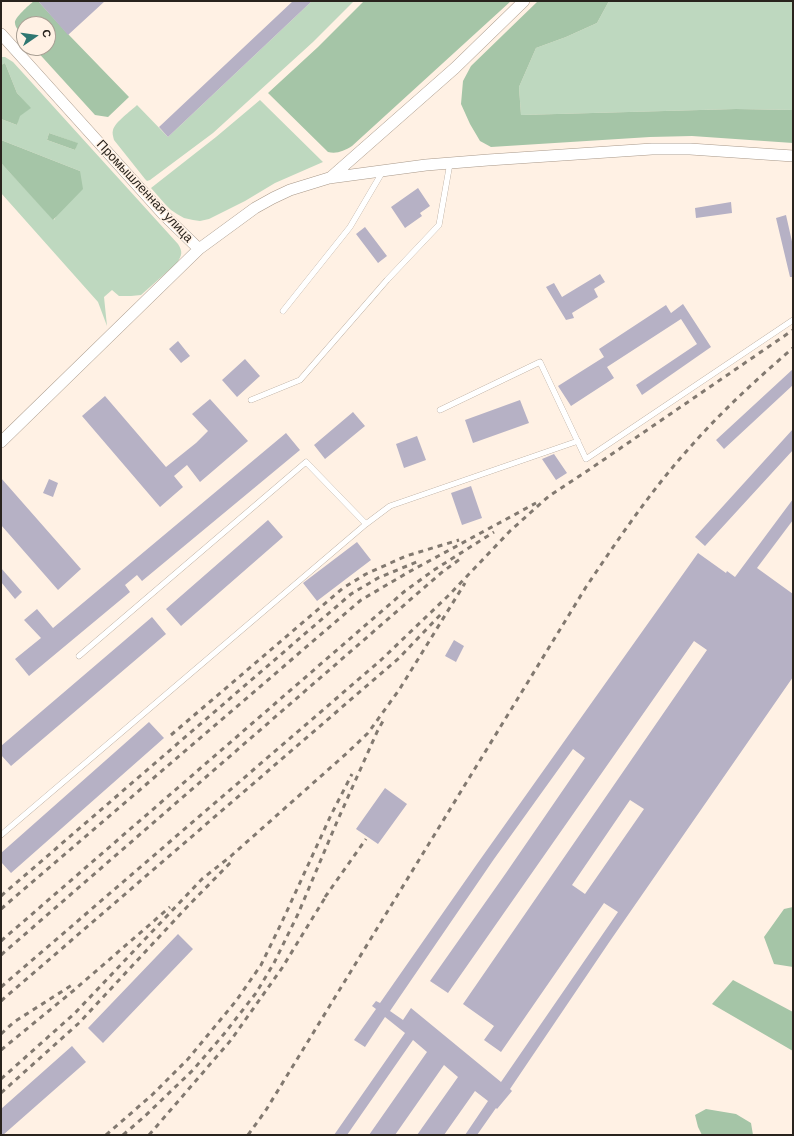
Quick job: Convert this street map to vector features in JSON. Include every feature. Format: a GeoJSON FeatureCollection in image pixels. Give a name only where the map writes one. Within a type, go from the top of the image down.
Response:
{"type":"FeatureCollection","features":[{"type":"Feature","properties":{"kind":"street"},"geometry":{"type":"LineString","coordinates":[[329,178],[455,68],[524,1]]}},
{"type":"Feature","properties":{"kind":"street","name":"Промышленная улица"},"geometry":{"type":"LineString","coordinates":[[1,34],[164,214],[199,249],[1,442]]}},
{"type":"Feature","properties":{"kind":"street"},"geometry":{"type":"LineString","coordinates":[[199,249],[272,198],[290,190],[329,178],[383,170],[450,163],[652,149],[690,149],[793,156]]}},
{"type":"Feature","properties":{"kind":"lane"},"geometry":{"type":"LineString","coordinates":[[251,400],[300,380],[388,280],[440,225],[450,163]]}},
{"type":"Feature","properties":{"kind":"lane"},"geometry":{"type":"LineString","coordinates":[[283,311],[350,227],[383,170]]}},
{"type":"Feature","properties":{"kind":"lane"},"geometry":{"type":"LineString","coordinates":[[440,410],[540,362],[586,459],[793,320]]}},
{"type":"Feature","properties":{"kind":"lane"},"geometry":{"type":"LineString","coordinates":[[1,835],[366,524],[390,506],[578,442]]}},
{"type":"Feature","properties":{"kind":"lane"},"geometry":{"type":"LineString","coordinates":[[79,656],[306,462],[366,524]]}},
{"type":"Feature","properties":{"kind":"green space"},"geometry":{"type":"Polygon","coordinates":[[[34,1],[38,1],[52,16],[19,16],[34,1]]]}},
{"type":"Feature","properties":{"kind":"green space"},"geometry":{"type":"Polygon","coordinates":[[[312,1],[354,1],[313,42],[213,133],[147,181],[114,140],[114,127],[137,105],[168,137],[312,1]]]}},
{"type":"Feature","properties":{"kind":"green space"},"geometry":{"type":"Polygon","coordinates":[[[364,1],[511,1],[352,146],[340,152],[328,152],[268,93],[318,47],[364,1]]]}},
{"type":"Feature","properties":{"kind":"green space"},"geometry":{"type":"Polygon","coordinates":[[[538,1],[609,1],[597,23],[536,48],[519,87],[521,115],[736,109],[793,110],[793,143],[692,136],[650,137],[491,147],[480,141],[461,104],[463,81],[471,66],[538,1]]]}},
{"type":"Feature","properties":{"kind":"green space"},"geometry":{"type":"Polygon","coordinates":[[[609,1],[793,1],[793,110],[736,109],[521,115],[519,87],[536,48],[597,23],[609,1]]]}},
{"type":"Feature","properties":{"kind":"green space"},"geometry":{"type":"Polygon","coordinates":[[[56,21],[129,97],[108,117],[95,115],[41,56],[56,56],[56,21]]]}},
{"type":"Feature","properties":{"kind":"green space"},"geometry":{"type":"Polygon","coordinates":[[[1,57],[5,57],[13,62],[181,249],[181,256],[177,263],[141,295],[119,296],[112,290],[104,297],[107,326],[98,302],[1,193],[1,163],[54,220],[80,171],[1,140],[1,119],[17,125],[19,116],[30,108],[17,93],[5,63],[1,65],[1,57]],[[49,133],[47,140],[75,150],[77,143],[49,133]]]}},
{"type":"Feature","properties":{"kind":"green space"},"geometry":{"type":"Polygon","coordinates":[[[5,63],[17,93],[31,108],[20,116],[17,125],[1,119],[1,65],[5,63]]]}},
{"type":"Feature","properties":{"kind":"green space"},"geometry":{"type":"Polygon","coordinates":[[[260,100],[323,162],[275,183],[245,201],[209,219],[200,221],[184,218],[171,210],[151,188],[260,100]]]}},
{"type":"Feature","properties":{"kind":"green space"},"geometry":{"type":"Polygon","coordinates":[[[49,133],[78,143],[75,150],[47,140],[49,133]]]}},
{"type":"Feature","properties":{"kind":"green space"},"geometry":{"type":"Polygon","coordinates":[[[1,140],[80,171],[83,189],[53,220],[1,163],[1,140]]]}},
{"type":"Feature","properties":{"kind":"green space"},"geometry":{"type":"Polygon","coordinates":[[[793,907],[793,967],[774,964],[764,937],[784,909],[793,907]]]}},
{"type":"Feature","properties":{"kind":"green space"},"geometry":{"type":"Polygon","coordinates":[[[733,980],[793,1012],[793,1051],[712,1004],[733,980]]]}},
{"type":"Feature","properties":{"kind":"green space"},"geometry":{"type":"Polygon","coordinates":[[[706,1109],[736,1114],[751,1123],[753,1135],[702,1135],[695,1115],[706,1109]]]}},
{"type":"Feature","properties":{"kind":"building"},"geometry":{"type":"Polygon","coordinates":[[[38,1],[105,1],[68,35],[56,21],[56,16],[51,16],[38,1]]]}},
{"type":"Feature","properties":{"kind":"building"},"geometry":{"type":"Polygon","coordinates":[[[293,1],[312,1],[168,137],[159,127],[293,1]]]}},
{"type":"Feature","properties":{"kind":"building"},"geometry":{"type":"Polygon","coordinates":[[[418,188],[430,206],[420,213],[422,216],[405,228],[391,207],[418,188]]]}},
{"type":"Feature","properties":{"kind":"building"},"geometry":{"type":"Polygon","coordinates":[[[731,202],[732,213],[696,218],[695,208],[731,202]]]}},
{"type":"Feature","properties":{"kind":"building"},"geometry":{"type":"Polygon","coordinates":[[[786,215],[793,246],[793,277],[790,277],[776,218],[786,215]]]}},
{"type":"Feature","properties":{"kind":"building"},"geometry":{"type":"Polygon","coordinates":[[[365,227],[387,256],[378,263],[356,234],[365,227]]]}},
{"type":"Feature","properties":{"kind":"building"},"geometry":{"type":"Polygon","coordinates":[[[600,274],[605,282],[594,289],[598,297],[572,313],[574,318],[566,320],[546,287],[554,283],[562,297],[600,274]]]}},
{"type":"Feature","properties":{"kind":"building"},"geometry":{"type":"Polygon","coordinates":[[[683,304],[711,347],[642,395],[636,385],[697,344],[681,319],[607,367],[614,378],[571,406],[558,386],[604,357],[599,349],[666,305],[671,313],[683,304]]]}},
{"type":"Feature","properties":{"kind":"building"},"geometry":{"type":"Polygon","coordinates":[[[178,341],[190,356],[181,363],[169,349],[178,341]]]}},
{"type":"Feature","properties":{"kind":"building"},"geometry":{"type":"Polygon","coordinates":[[[245,359],[260,376],[237,397],[222,380],[245,359]]]}},
{"type":"Feature","properties":{"kind":"building"},"geometry":{"type":"Polygon","coordinates":[[[793,369],[793,385],[724,449],[716,440],[793,369]]]}},
{"type":"Feature","properties":{"kind":"building"},"geometry":{"type":"Polygon","coordinates":[[[105,396],[166,467],[196,443],[208,431],[192,414],[210,399],[248,441],[200,482],[187,465],[174,476],[183,487],[160,507],[82,416],[105,396]]]}},
{"type":"Feature","properties":{"kind":"building"},"geometry":{"type":"Polygon","coordinates":[[[520,400],[529,423],[473,443],[465,420],[520,400]]]}},
{"type":"Feature","properties":{"kind":"building"},"geometry":{"type":"Polygon","coordinates":[[[353,412],[365,426],[325,459],[314,445],[353,412]]]}},
{"type":"Feature","properties":{"kind":"building"},"geometry":{"type":"Polygon","coordinates":[[[793,429],[793,450],[705,546],[695,537],[793,429]]]}},
{"type":"Feature","properties":{"kind":"building"},"geometry":{"type":"Polygon","coordinates":[[[286,433],[300,450],[142,581],[137,575],[125,585],[130,592],[29,676],[15,659],[41,638],[24,620],[37,609],[53,628],[286,433]]]}},
{"type":"Feature","properties":{"kind":"building"},"geometry":{"type":"Polygon","coordinates":[[[417,436],[426,460],[404,468],[396,444],[417,436]]]}},
{"type":"Feature","properties":{"kind":"building"},"geometry":{"type":"Polygon","coordinates":[[[554,454],[567,473],[556,480],[542,459],[554,454]]]}},
{"type":"Feature","properties":{"kind":"building"},"geometry":{"type":"Polygon","coordinates":[[[1,478],[81,569],[58,590],[1,525],[1,478]]]}},
{"type":"Feature","properties":{"kind":"building"},"geometry":{"type":"Polygon","coordinates":[[[49,479],[58,483],[53,497],[43,493],[49,479]]]}},
{"type":"Feature","properties":{"kind":"building"},"geometry":{"type":"Polygon","coordinates":[[[471,486],[482,518],[462,525],[451,493],[471,486]]]}},
{"type":"Feature","properties":{"kind":"building"},"geometry":{"type":"Polygon","coordinates":[[[793,499],[793,520],[757,568],[793,594],[793,677],[610,941],[510,1089],[512,1091],[497,1109],[496,1108],[477,1135],[465,1135],[488,1101],[475,1091],[444,1135],[417,1135],[458,1077],[444,1065],[395,1135],[369,1135],[427,1052],[413,1040],[347,1135],[334,1135],[405,1033],[385,1017],[365,1047],[354,1040],[376,1009],[372,1006],[376,1001],[380,1003],[698,553],[726,573],[727,571],[735,577],[793,499]],[[694,641],[448,993],[430,981],[585,758],[573,749],[494,859],[390,1011],[403,1020],[411,1008],[501,1082],[618,912],[604,903],[501,1052],[484,1040],[494,1026],[463,1004],[707,650],[694,641]],[[630,800],[572,885],[585,894],[644,809],[630,800]]]}},
{"type":"Feature","properties":{"kind":"building"},"geometry":{"type":"Polygon","coordinates":[[[268,520],[283,537],[181,626],[166,609],[268,520]]]}},
{"type":"Feature","properties":{"kind":"building"},"geometry":{"type":"Polygon","coordinates":[[[357,542],[371,560],[317,601],[303,583],[357,542]]]}},
{"type":"Feature","properties":{"kind":"building"},"geometry":{"type":"Polygon","coordinates":[[[1,568],[22,592],[15,599],[1,582],[1,568]]]}},
{"type":"Feature","properties":{"kind":"building"},"geometry":{"type":"Polygon","coordinates":[[[152,617],[166,634],[11,766],[1,755],[1,746],[152,617]]]}},
{"type":"Feature","properties":{"kind":"building"},"geometry":{"type":"Polygon","coordinates":[[[454,640],[464,646],[456,662],[445,656],[454,640]]]}},
{"type":"Feature","properties":{"kind":"building"},"geometry":{"type":"Polygon","coordinates":[[[149,722],[164,738],[11,873],[1,862],[1,853],[149,722]]]}},
{"type":"Feature","properties":{"kind":"building"},"geometry":{"type":"Polygon","coordinates":[[[385,788],[407,804],[378,844],[356,829],[385,788]]]}},
{"type":"Feature","properties":{"kind":"building"},"geometry":{"type":"Polygon","coordinates":[[[178,934],[193,949],[103,1043],[88,1028],[178,934]]]}},
{"type":"Feature","properties":{"kind":"building"},"geometry":{"type":"Polygon","coordinates":[[[72,1046],[86,1062],[3,1135],[1,1135],[1,1109],[72,1046]]]}},
{"type":"Feature","properties":{"kind":"railway"},"geometry":{"type":"LineString","coordinates":[[1,987],[381,660],[449,595],[510,531],[549,496],[793,330]]}},
{"type":"Feature","properties":{"kind":"railway"},"geometry":{"type":"LineString","coordinates":[[248,1135],[266,1110],[586,587],[611,550],[636,514],[692,445],[716,419],[793,348]]}},
{"type":"Feature","properties":{"kind":"railway"},"geometry":{"type":"LineString","coordinates":[[1,909],[361,600],[407,573],[536,503]]}},
{"type":"Feature","properties":{"kind":"railway"},"geometry":{"type":"LineString","coordinates":[[1,941],[405,591],[434,570],[494,532]]}},
{"type":"Feature","properties":{"kind":"railway"},"geometry":{"type":"LineString","coordinates":[[171,735],[343,588],[366,574],[406,556],[459,540]]}},
{"type":"Feature","properties":{"kind":"railway"},"geometry":{"type":"LineString","coordinates":[[1,955],[441,573],[460,559]]}},
{"type":"Feature","properties":{"kind":"railway"},"geometry":{"type":"LineString","coordinates":[[1,896],[351,594],[378,578],[419,561]]}},
{"type":"Feature","properties":{"kind":"railway"},"geometry":{"type":"LineString","coordinates":[[1,1079],[75,1013],[202,879],[231,856],[368,733],[399,690],[465,583]]}},
{"type":"Feature","properties":{"kind":"railway"},"geometry":{"type":"LineString","coordinates":[[1,1001],[399,658],[442,613]]}},
{"type":"Feature","properties":{"kind":"railway"},"geometry":{"type":"LineString","coordinates":[[123,1135],[193,1070],[256,993],[274,963],[298,914],[336,824],[383,721]]}},
{"type":"Feature","properties":{"kind":"railway"},"geometry":{"type":"LineString","coordinates":[[106,1135],[152,1095],[188,1059],[236,1001],[261,965],[331,815],[352,774]]}},
{"type":"Feature","properties":{"kind":"railway"},"geometry":{"type":"LineString","coordinates":[[325,897],[366,839]]}},
{"type":"Feature","properties":{"kind":"railway"},"geometry":{"type":"LineString","coordinates":[[1,1093],[79,1023],[231,862]]}},
{"type":"Feature","properties":{"kind":"railway"},"geometry":{"type":"LineString","coordinates":[[149,1135],[231,1040],[282,968],[328,893]]}},
{"type":"Feature","properties":{"kind":"railway"},"geometry":{"type":"LineString","coordinates":[[1,1050],[73,991],[170,907]]}},
{"type":"Feature","properties":{"kind":"railway"},"geometry":{"type":"LineString","coordinates":[[1,1034],[14,1022],[72,985]]}}]}
